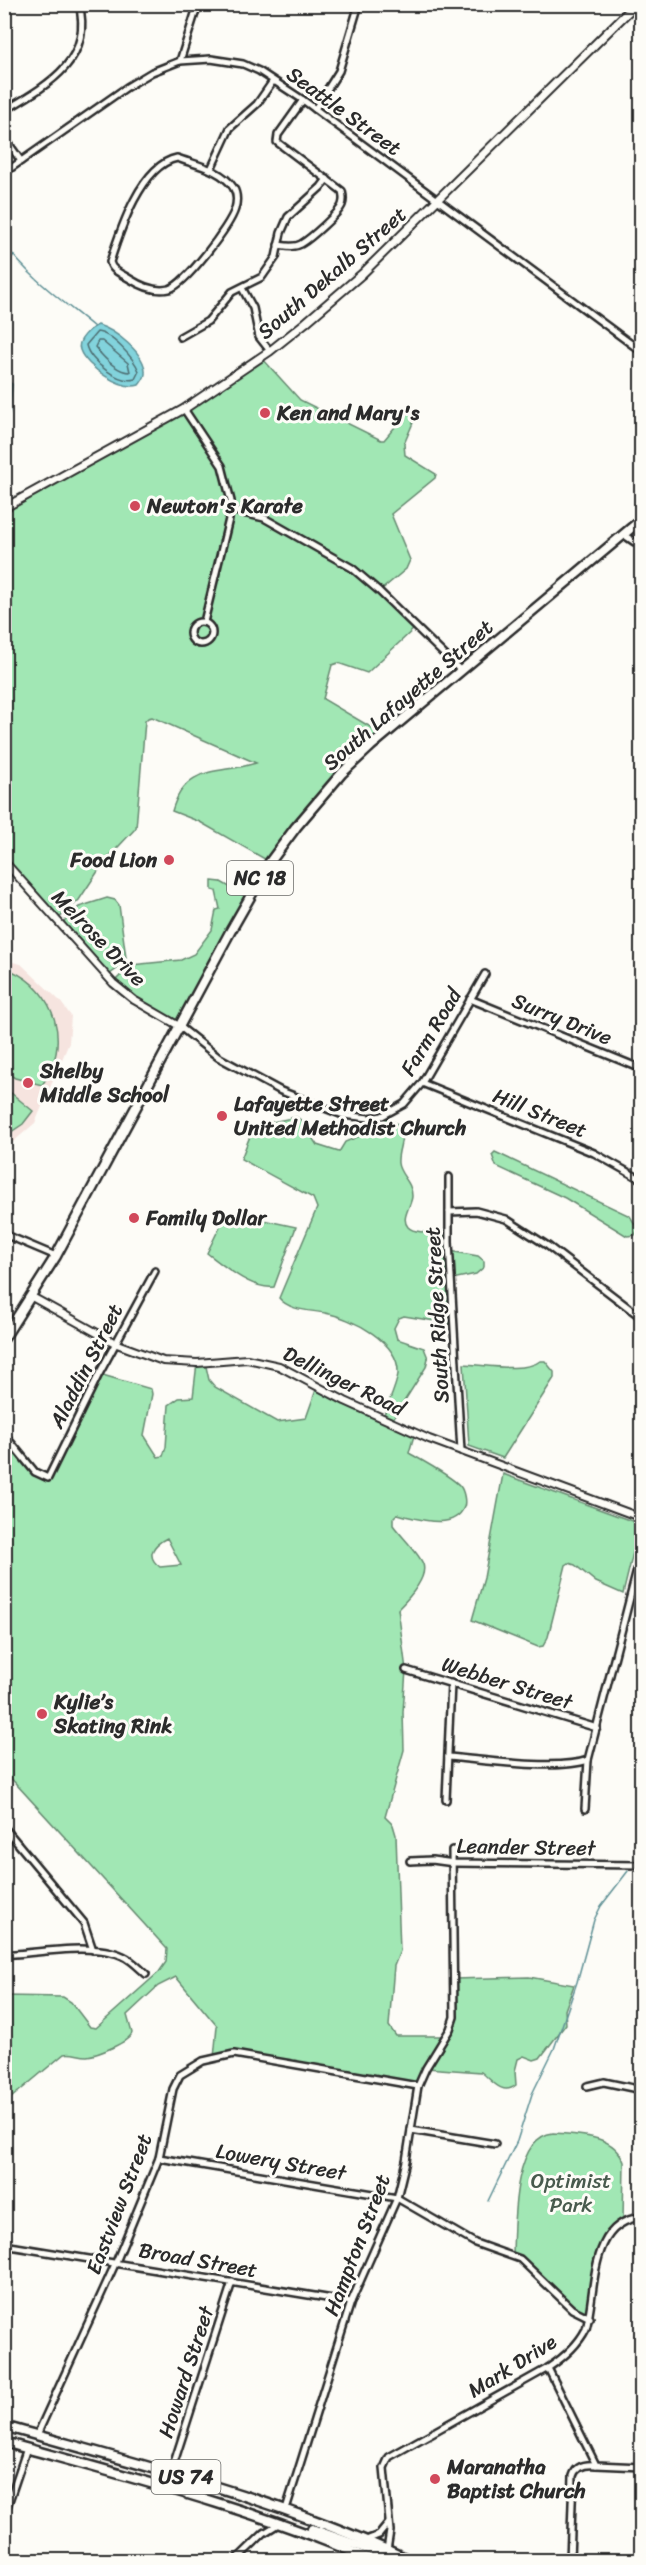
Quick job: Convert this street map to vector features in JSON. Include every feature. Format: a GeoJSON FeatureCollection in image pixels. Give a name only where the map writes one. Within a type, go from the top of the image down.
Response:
{"type":"FeatureCollection","features":[{"type":"Feature","properties":{"kind":"main road","name":"South Dekalb Street"},"geometry":{"type":"LineString","coordinates":[[4,508],[184,409],[270,351],[362,274],[636,4]]}},
{"type":"Feature","properties":{"kind":"main road","name":"South Lafayette Street"},"geometry":{"type":"LineString","coordinates":[[4,1338],[56,1256],[249,898],[270,862],[296,827],[342,773],[642,519]]}},
{"type":"Feature","properties":{"kind":"main road","name":"US 74"},"geometry":{"type":"LineString","coordinates":[[4,2426],[171,2472],[286,2510],[409,2560]]}},
{"type":"Feature","properties":{"kind":"main road","name":"US 74"},"geometry":{"type":"LineString","coordinates":[[4,2442],[260,2516],[372,2560]]}},
{"type":"Feature","properties":{"kind":"main road"},"geometry":{"type":"LineString","coordinates":[[280,2523],[292,2522],[376,2552],[387,2550]]}},
{"type":"Feature","properties":{"kind":"street"},"geometry":{"type":"LineString","coordinates":[[4,111],[62,72],[72,59],[80,44],[84,26],[79,4]]}},
{"type":"Feature","properties":{"kind":"street"},"geometry":{"type":"LineString","coordinates":[[180,61],[198,4]]}},
{"type":"Feature","properties":{"kind":"street"},"geometry":{"type":"LineString","coordinates":[[315,109],[339,71],[359,4]]}},
{"type":"Feature","properties":{"kind":"street","name":"Seattle Street"},"geometry":{"type":"LineString","coordinates":[[4,173],[152,72],[180,61],[226,60],[259,71],[303,100],[642,352]]}},
{"type":"Feature","properties":{"kind":"street"},"geometry":{"type":"LineString","coordinates":[[211,170],[230,128],[257,104],[273,81]]}},
{"type":"Feature","properties":{"kind":"street"},"geometry":{"type":"LineString","coordinates":[[278,244],[293,246],[301,244],[342,205],[342,191],[277,142],[278,135],[303,100]]}},
{"type":"Feature","properties":{"kind":"street"},"geometry":{"type":"LineString","coordinates":[[4,138],[21,161]]}},
{"type":"Feature","properties":{"kind":"street"},"geometry":{"type":"LineString","coordinates":[[177,158],[211,170],[226,179],[236,193],[235,209],[192,273],[182,282],[159,290],[139,284],[115,271],[110,262],[115,246],[140,190],[155,169],[168,160],[177,158]]}},
{"type":"Feature","properties":{"kind":"street"},"geometry":{"type":"LineString","coordinates":[[180,338],[208,321],[232,292],[262,277],[272,266],[283,225],[288,217],[321,188],[327,178]]}},
{"type":"Feature","properties":{"kind":"street"},"geometry":{"type":"LineString","coordinates":[[242,288],[253,308],[259,337],[270,351]]}},
{"type":"Feature","properties":{"kind":"street"},"geometry":{"type":"LineString","coordinates":[[184,409],[222,466],[229,487],[230,510],[204,622]]}},
{"type":"Feature","properties":{"kind":"street"},"geometry":{"type":"LineString","coordinates":[[230,510],[264,518],[352,568],[380,591],[461,671]]}},
{"type":"Feature","properties":{"kind":"street"},"geometry":{"type":"LineString","coordinates":[[624,535],[642,548]]}},
{"type":"Feature","properties":{"kind":"street"},"geometry":{"type":"LineString","coordinates":[[197,622],[204,622],[212,629],[212,636],[204,643],[197,643],[191,638],[191,627],[197,622]]}},
{"type":"Feature","properties":{"kind":"street","name":"Melrose Drive"},"geometry":{"type":"LineString","coordinates":[[4,861],[113,983],[134,1000],[179,1026]]}},
{"type":"Feature","properties":{"kind":"street","name":"Farm Road"},"geometry":{"type":"LineString","coordinates":[[179,1026],[218,1057],[281,1091],[343,1115],[369,1118],[382,1116],[404,1104],[422,1083],[484,974]]}},
{"type":"Feature","properties":{"kind":"street","name":"Surry Drive"},"geometry":{"type":"LineString","coordinates":[[470,999],[642,1069]]}},
{"type":"Feature","properties":{"kind":"street","name":"Hill Street"},"geometry":{"type":"LineString","coordinates":[[422,1083],[594,1153],[642,1180]]}},
{"type":"Feature","properties":{"kind":"street","name":"South Ridge Street"},"geometry":{"type":"LineString","coordinates":[[449,1177],[461,1452]]}},
{"type":"Feature","properties":{"kind":"street"},"geometry":{"type":"LineString","coordinates":[[449,1212],[476,1211],[506,1219],[548,1246],[642,1318]]}},
{"type":"Feature","properties":{"kind":"street"},"geometry":{"type":"LineString","coordinates":[[4,1234],[56,1256]]}},
{"type":"Feature","properties":{"kind":"street","name":"Aladdin Street"},"geometry":{"type":"LineString","coordinates":[[4,1434],[35,1472],[48,1478],[115,1343],[155,1271]]}},
{"type":"Feature","properties":{"kind":"street","name":"Dellinger Road"},"geometry":{"type":"LineString","coordinates":[[32,1297],[134,1352],[177,1362],[247,1359],[267,1362],[383,1418],[461,1452],[642,1518]]}},
{"type":"Feature","properties":{"kind":"street"},"geometry":{"type":"LineString","coordinates":[[585,1809],[588,1760],[642,1551]]}},
{"type":"Feature","properties":{"kind":"street","name":"Webber Street"},"geometry":{"type":"LineString","coordinates":[[406,1670],[597,1728]]}},
{"type":"Feature","properties":{"kind":"street"},"geometry":{"type":"LineString","coordinates":[[446,1800],[452,1683]]}},
{"type":"Feature","properties":{"kind":"street"},"geometry":{"type":"LineString","coordinates":[[448,1757],[550,1764],[568,1764],[588,1760]]}},
{"type":"Feature","properties":{"kind":"street"},"geometry":{"type":"LineString","coordinates":[[4,1827],[84,1923],[93,1950]]}},
{"type":"Feature","properties":{"kind":"street","name":"Hampton Street"},"geometry":{"type":"LineString","coordinates":[[286,2510],[351,2302],[397,2198],[418,2086],[426,2068],[446,2037],[454,2017],[454,1863],[452,1851]]}},
{"type":"Feature","properties":{"kind":"street","name":"Leander Street"},"geometry":{"type":"LineString","coordinates":[[410,1861],[642,1865]]}},
{"type":"Feature","properties":{"kind":"street"},"geometry":{"type":"LineString","coordinates":[[4,1955],[93,1950],[127,1958],[146,1974]]}},
{"type":"Feature","properties":{"kind":"street","name":"Eastview Street"},"geometry":{"type":"LineString","coordinates":[[37,2435],[116,2262],[159,2158],[176,2081],[190,2068],[214,2058],[234,2054],[418,2086]]}},
{"type":"Feature","properties":{"kind":"street"},"geometry":{"type":"LineString","coordinates":[[587,2086],[604,2082],[642,2090]]}},
{"type":"Feature","properties":{"kind":"street"},"geometry":{"type":"LineString","coordinates":[[411,2130],[495,2144]]}},
{"type":"Feature","properties":{"kind":"street","name":"Lowery Street"},"geometry":{"type":"LineString","coordinates":[[159,2158],[397,2198],[475,2242],[520,2259],[572,2308],[590,2318]]}},
{"type":"Feature","properties":{"kind":"street","name":"Mark Drive"},"geometry":{"type":"LineString","coordinates":[[387,2550],[390,2531],[384,2468],[389,2457],[548,2368],[566,2355],[582,2337],[590,2318],[598,2263],[604,2241],[623,2221],[642,2217]]}},
{"type":"Feature","properties":{"kind":"street","name":"Broad Street"},"geometry":{"type":"LineString","coordinates":[[4,2245],[351,2302]]}},
{"type":"Feature","properties":{"kind":"street","name":"Howard Street"},"geometry":{"type":"LineString","coordinates":[[171,2472],[232,2282]]}},
{"type":"Feature","properties":{"kind":"street"},"geometry":{"type":"LineString","coordinates":[[548,2368],[596,2465]]}},
{"type":"Feature","properties":{"kind":"street"},"geometry":{"type":"LineString","coordinates":[[4,2516],[27,2448]]}},
{"type":"Feature","properties":{"kind":"street"},"geometry":{"type":"LineString","coordinates":[[570,2560],[574,2472],[583,2466],[596,2465],[642,2467]]}},
{"type":"Feature","properties":{"kind":"street"},"geometry":{"type":"LineString","coordinates":[[260,2516],[264,2533]]}},
{"type":"Feature","properties":{"kind":"street"},"geometry":{"type":"LineString","coordinates":[[236,2560],[264,2533],[280,2523]]}},
{"type":"Feature","properties":{"kind":"street"},"geometry":{"type":"LineString","coordinates":[[364,2540],[379,2535],[388,2524]]}},
{"type":"Feature","properties":{"kind":"shaded area","name":"Shelby Middle School"},"geometry":{"type":"Polygon","coordinates":[[[4,960],[21,964],[60,1001],[71,1016],[69,1043],[35,1123],[13,1142],[5,1145],[4,960]]]}},
{"type":"Feature","properties":{"kind":"green space"},"geometry":{"type":"Polygon","coordinates":[[[261,357],[300,400],[381,440],[384,440],[410,409],[418,411],[404,444],[405,455],[436,474],[435,478],[391,514],[410,560],[406,569],[380,591],[416,627],[367,673],[338,663],[332,665],[323,699],[384,735],[342,773],[270,862],[200,822],[172,811],[178,796],[195,778],[256,763],[152,717],[148,718],[145,721],[136,828],[104,862],[79,900],[57,920],[5,861],[5,508],[136,436],[261,357]]]}},
{"type":"Feature","properties":{"kind":"green space"},"geometry":{"type":"Polygon","coordinates":[[[212,881],[221,882],[249,898],[179,1026],[113,983],[131,965],[181,960],[194,954],[212,930],[216,910],[220,909],[216,891],[212,890],[212,881]]]}},
{"type":"Feature","properties":{"kind":"green space"},"geometry":{"type":"Polygon","coordinates":[[[107,898],[115,900],[119,905],[126,958],[124,964],[107,976],[61,924],[79,907],[107,898]]]}},
{"type":"Feature","properties":{"kind":"green space"},"geometry":{"type":"Polygon","coordinates":[[[10,970],[26,979],[39,991],[48,1004],[54,1020],[57,1036],[56,1053],[51,1069],[42,1085],[15,1078],[5,1072],[5,976],[10,970]]]}},
{"type":"Feature","properties":{"kind":"green space"},"geometry":{"type":"Polygon","coordinates":[[[5,1088],[33,1111],[23,1124],[5,1136],[5,1088]]]}},
{"type":"Feature","properties":{"kind":"green space"},"geometry":{"type":"Polygon","coordinates":[[[382,1116],[401,1126],[402,1136],[398,1163],[410,1186],[412,1196],[405,1220],[408,1227],[421,1232],[449,1232],[450,1251],[478,1256],[484,1261],[484,1267],[476,1274],[452,1279],[454,1324],[404,1316],[399,1318],[394,1328],[397,1339],[424,1348],[428,1358],[426,1367],[391,1422],[415,1432],[409,1453],[456,1482],[463,1491],[465,1502],[459,1515],[443,1521],[424,1520],[397,1514],[393,1518],[393,1525],[418,1555],[424,1570],[416,1588],[398,1609],[406,1670],[403,1712],[404,1750],[385,1817],[393,1825],[396,1835],[400,1951],[394,1966],[389,2026],[396,2036],[446,2036],[454,2017],[455,1979],[529,1977],[574,1985],[565,2010],[566,2024],[540,2058],[534,2060],[524,2056],[518,2059],[515,2071],[516,2085],[511,2088],[497,2086],[481,2072],[426,2068],[418,2086],[234,2054],[214,2058],[217,2026],[176,1977],[158,1986],[127,2015],[132,2033],[130,2037],[105,2051],[92,2055],[64,2054],[5,2103],[5,1996],[63,1997],[71,2002],[90,2027],[96,2028],[159,1972],[166,1962],[167,1949],[7,1774],[5,1769],[4,1434],[30,1467],[46,1478],[99,1374],[151,1389],[144,1435],[158,1457],[163,1456],[166,1447],[169,1405],[179,1398],[193,1397],[197,1363],[205,1362],[209,1380],[215,1387],[277,1422],[306,1418],[317,1387],[383,1418],[398,1374],[397,1362],[383,1342],[348,1320],[325,1313],[294,1308],[279,1298],[317,1208],[313,1198],[241,1159],[254,1126],[296,1117],[314,1128],[313,1139],[317,1145],[339,1152],[345,1142],[360,1136],[369,1118],[382,1116]],[[167,1538],[155,1547],[153,1559],[160,1567],[181,1565],[167,1538]]]}},
{"type":"Feature","properties":{"kind":"green space"},"geometry":{"type":"Polygon","coordinates":[[[495,1152],[630,1216],[638,1229],[635,1235],[627,1236],[565,1198],[496,1166],[492,1155],[495,1152]]]}},
{"type":"Feature","properties":{"kind":"green space"},"geometry":{"type":"Polygon","coordinates":[[[226,1214],[296,1227],[274,1287],[257,1285],[248,1281],[207,1253],[226,1214]]]}},
{"type":"Feature","properties":{"kind":"green space"},"geometry":{"type":"Polygon","coordinates":[[[545,1361],[554,1372],[554,1378],[503,1458],[469,1446],[464,1364],[525,1367],[545,1361]]]}},
{"type":"Feature","properties":{"kind":"green space"},"geometry":{"type":"Polygon","coordinates":[[[503,1474],[640,1524],[623,1594],[596,1582],[575,1565],[569,1563],[566,1565],[548,1637],[543,1646],[538,1647],[472,1620],[484,1578],[503,1474]]]}},
{"type":"Feature","properties":{"kind":"green space","name":"Optimist Park"},"geometry":{"type":"Polygon","coordinates":[[[553,2133],[584,2136],[604,2141],[619,2153],[624,2162],[623,2221],[604,2241],[590,2318],[581,2314],[525,2263],[513,2256],[515,2205],[523,2166],[530,2150],[540,2138],[553,2133]]]}},
{"type":"Feature","properties":{"kind":"water"},"geometry":{"type":"Polygon","coordinates":[[[98,325],[128,343],[140,357],[145,374],[139,385],[132,386],[114,381],[97,370],[84,357],[80,350],[80,342],[98,325]]]}},
{"type":"Feature","properties":{"kind":"water"},"geometry":{"type":"Polygon","coordinates":[[[5,378],[12,384],[10,410],[5,424],[5,378]]]}},
{"type":"Feature","properties":{"kind":"waterway"},"geometry":{"type":"LineString","coordinates":[[4,243],[34,277],[94,327]]}},
{"type":"Feature","properties":{"kind":"waterway"},"geometry":{"type":"LineString","coordinates":[[4,273],[13,255]]}},
{"type":"Feature","properties":{"kind":"waterway"},"geometry":{"type":"LineString","coordinates":[[488,2201],[517,2141],[532,2094],[554,2049],[577,1982],[594,1920],[601,1906],[628,1871]]}},
{"type":"Feature","properties":{"kind":"place","name":"Ken and Mary's"},"geometry":{"type":"Point","coordinates":[265,413]}},
{"type":"Feature","properties":{"kind":"place","name":"Newton's Karate"},"geometry":{"type":"Point","coordinates":[135,506]}},
{"type":"Feature","properties":{"kind":"place","name":"Food Lion"},"geometry":{"type":"Point","coordinates":[169,860]}},
{"type":"Feature","properties":{"kind":"place","name":"Shelby Middle School"},"geometry":{"type":"Point","coordinates":[28,1083]}},
{"type":"Feature","properties":{"kind":"place","name":"Lafayette Street United Methodist Church"},"geometry":{"type":"Point","coordinates":[222,1116]}},
{"type":"Feature","properties":{"kind":"place","name":"Family Dollar"},"geometry":{"type":"Point","coordinates":[134,1218]}},
{"type":"Feature","properties":{"kind":"place","name":"Kylie’s Skating Rink"},"geometry":{"type":"Point","coordinates":[42,1714]}},
{"type":"Feature","properties":{"kind":"place","name":"Maranatha Baptist Church"},"geometry":{"type":"Point","coordinates":[435,2479]}}]}
